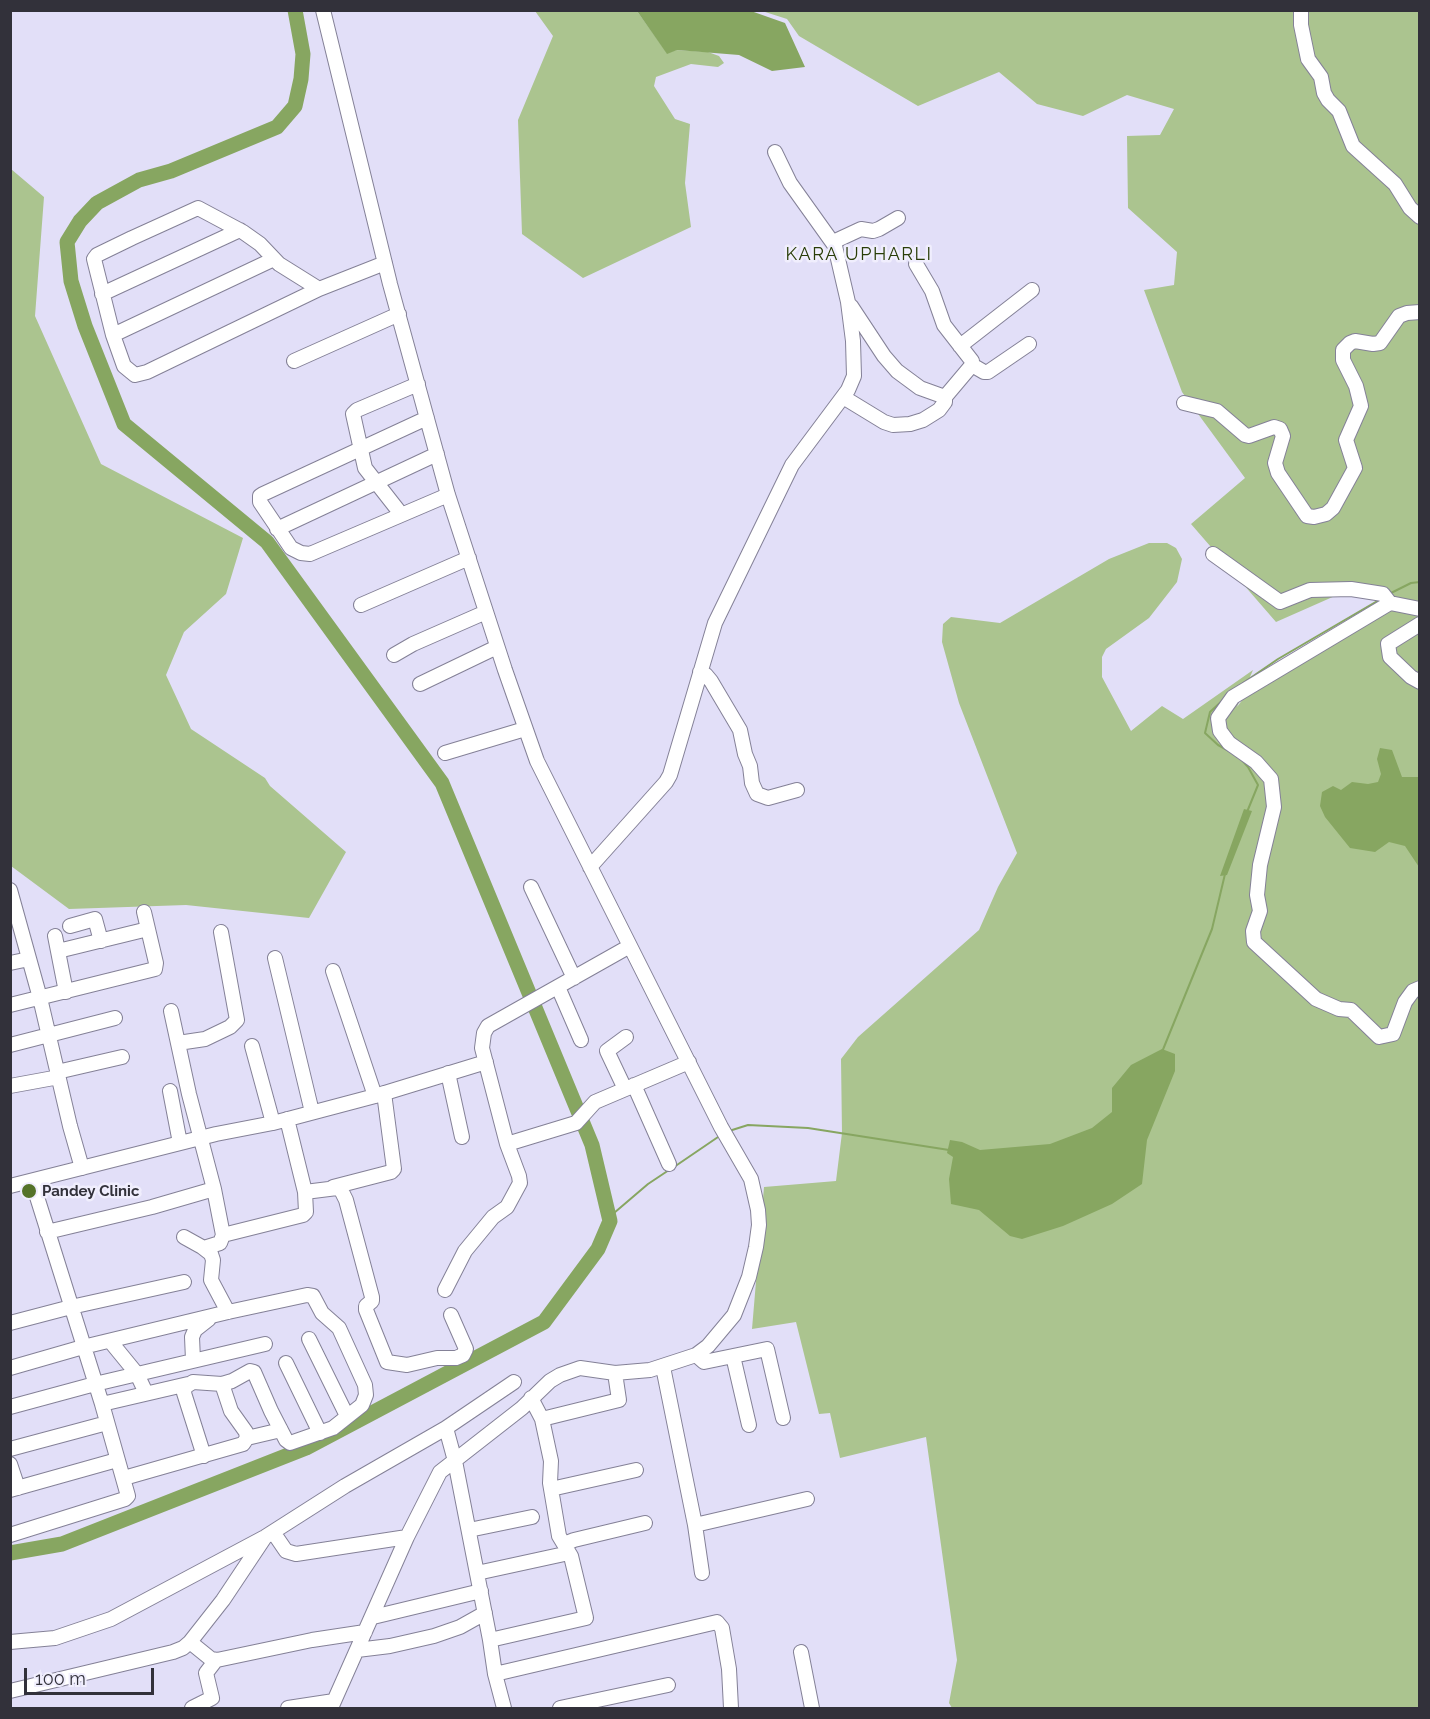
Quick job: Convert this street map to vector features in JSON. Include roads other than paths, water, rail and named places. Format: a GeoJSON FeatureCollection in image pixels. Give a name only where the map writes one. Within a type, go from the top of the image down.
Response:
{"type":"FeatureCollection","features":[{"type":"Feature","properties":{"kind":"street"},"geometry":{"type":"LineString","coordinates":[[288,1708],[332,1705],[407,1537],[438,1476],[522,1408],[550,1381],[571,1370],[580,1368],[615,1373],[663,1367],[696,1355],[715,1338],[734,1315],[749,1277],[759,1225],[751,1179],[721,1127],[546,782],[525,729],[448,495],[399,315],[322,10]]}},
{"type":"Feature","properties":{"kind":"street"},"geometry":{"type":"LineString","coordinates":[[1300,10],[1308,59],[1321,77],[1328,100],[1339,111],[1353,146],[1395,184],[1419,218]]}},
{"type":"Feature","properties":{"kind":"street"},"geometry":{"type":"LineString","coordinates":[[590,867],[666,783],[715,623],[792,465],[854,379],[848,302],[833,242],[790,183],[775,152]]}},
{"type":"Feature","properties":{"kind":"street"},"geometry":{"type":"LineString","coordinates":[[319,289],[274,260],[260,244],[240,230],[198,208],[97,255],[94,260],[113,335],[126,369],[133,374],[140,374],[319,289],[386,263]]}},
{"type":"Feature","properties":{"kind":"street"},"geometry":{"type":"LineString","coordinates":[[833,242],[861,228],[879,230],[898,218]]}},
{"type":"Feature","properties":{"kind":"street"},"geometry":{"type":"LineString","coordinates":[[102,294],[240,230]]}},
{"type":"Feature","properties":{"kind":"street"},"geometry":{"type":"LineString","coordinates":[[113,335],[274,260]]}},
{"type":"Feature","properties":{"kind":"street"},"geometry":{"type":"LineString","coordinates":[[916,264],[932,291],[944,325],[972,361],[972,365],[988,372],[1029,344]]}},
{"type":"Feature","properties":{"kind":"street"},"geometry":{"type":"LineString","coordinates":[[960,346],[1032,290]]}},
{"type":"Feature","properties":{"kind":"street"},"geometry":{"type":"LineString","coordinates":[[848,302],[884,356],[897,371],[920,388],[945,397]]}},
{"type":"Feature","properties":{"kind":"street"},"geometry":{"type":"LineString","coordinates":[[1184,403],[1217,411],[1245,435],[1249,436],[1274,427],[1280,429],[1283,436],[1275,463],[1278,473],[1307,516],[1326,514],[1333,508],[1355,468],[1346,440],[1361,406],[1356,386],[1343,360],[1343,350],[1355,341],[1380,343],[1399,316],[1419,312]]}},
{"type":"Feature","properties":{"kind":"street"},"geometry":{"type":"LineString","coordinates":[[294,361],[399,315]]}},
{"type":"Feature","properties":{"kind":"street"},"geometry":{"type":"LineString","coordinates":[[843,397],[884,422],[902,425],[923,420],[939,410],[945,397],[972,365]]}},
{"type":"Feature","properties":{"kind":"street"},"geometry":{"type":"LineString","coordinates":[[401,514],[365,468],[354,412],[418,384]]}},
{"type":"Feature","properties":{"kind":"street"},"geometry":{"type":"LineString","coordinates":[[427,417],[260,496],[260,502],[294,550],[310,554],[448,495]]}},
{"type":"Feature","properties":{"kind":"street"},"geometry":{"type":"LineString","coordinates":[[278,528],[437,454]]}},
{"type":"Feature","properties":{"kind":"street"},"geometry":{"type":"LineString","coordinates":[[1213,554],[1280,602],[1310,590],[1351,589],[1383,594],[1390,603],[1419,609]]}},
{"type":"Feature","properties":{"kind":"street"},"geometry":{"type":"LineString","coordinates":[[361,605],[469,558]]}},
{"type":"Feature","properties":{"kind":"street"},"geometry":{"type":"LineString","coordinates":[[1390,603],[1233,697],[1218,718],[1220,730],[1229,743],[1256,762],[1271,779],[1274,807],[1260,864],[1257,895],[1260,911],[1253,931],[1254,942],[1316,999],[1339,1009],[1351,1010],[1379,1037],[1393,1034],[1405,1002],[1413,991],[1419,988]]}},
{"type":"Feature","properties":{"kind":"street"},"geometry":{"type":"LineString","coordinates":[[394,655],[413,644],[486,612]]}},
{"type":"Feature","properties":{"kind":"street"},"geometry":{"type":"LineString","coordinates":[[1419,624],[1388,644],[1390,657],[1419,682]]}},
{"type":"Feature","properties":{"kind":"street"},"geometry":{"type":"LineString","coordinates":[[420,684],[497,647]]}},
{"type":"Feature","properties":{"kind":"street"},"geometry":{"type":"LineString","coordinates":[[700,672],[711,681],[740,730],[743,749],[757,794],[768,798],[797,790]]}},
{"type":"Feature","properties":{"kind":"street"},"geometry":{"type":"LineString","coordinates":[[445,753],[525,729]]}},
{"type":"Feature","properties":{"kind":"street"},"geometry":{"type":"LineString","coordinates":[[531,887],[574,978]]}},
{"type":"Feature","properties":{"kind":"street"},"geometry":{"type":"LineString","coordinates":[[12,897],[40,998],[82,1168]]}},
{"type":"Feature","properties":{"kind":"street"},"geometry":{"type":"LineString","coordinates":[[10,1005],[156,969],[144,912]]}},
{"type":"Feature","properties":{"kind":"street"},"geometry":{"type":"LineString","coordinates":[[70,926],[95,919],[101,940]]}},
{"type":"Feature","properties":{"kind":"street"},"geometry":{"type":"LineString","coordinates":[[58,951],[148,929]]}},
{"type":"Feature","properties":{"kind":"street"},"geometry":{"type":"LineString","coordinates":[[178,1043],[205,1039],[230,1027],[237,1020],[220,932]]}},
{"type":"Feature","properties":{"kind":"street"},"geometry":{"type":"LineString","coordinates":[[55,936],[66,992]]}},
{"type":"Feature","properties":{"kind":"street"},"geometry":{"type":"LineString","coordinates":[[445,1290],[465,1251],[490,1220],[507,1207],[520,1183],[507,1144],[486,1062],[483,1040],[488,1026],[630,946]]}},
{"type":"Feature","properties":{"kind":"street"},"geometry":{"type":"LineString","coordinates":[[275,958],[312,1112]]}},
{"type":"Feature","properties":{"kind":"street"},"geometry":{"type":"LineString","coordinates":[[10,963],[28,959]]}},
{"type":"Feature","properties":{"kind":"street"},"geometry":{"type":"LineString","coordinates":[[304,1192],[333,1187],[391,1172],[394,1169],[379,1095],[333,971]]}},
{"type":"Feature","properties":{"kind":"street"},"geometry":{"type":"LineString","coordinates":[[553,989],[581,1040]]}},
{"type":"Feature","properties":{"kind":"street"},"geometry":{"type":"LineString","coordinates":[[171,1011],[223,1235],[220,1243],[204,1248]]}},
{"type":"Feature","properties":{"kind":"street"},"geometry":{"type":"LineString","coordinates":[[10,1044],[115,1018]]}},
{"type":"Feature","properties":{"kind":"street"},"geometry":{"type":"LineString","coordinates":[[626,1037],[607,1052],[629,1087],[669,1164]]}},
{"type":"Feature","properties":{"kind":"street"},"geometry":{"type":"LineString","coordinates":[[252,1046],[273,1123]]}},
{"type":"Feature","properties":{"kind":"street"},"geometry":{"type":"LineString","coordinates":[[10,1086],[122,1057]]}},
{"type":"Feature","properties":{"kind":"street"},"geometry":{"type":"LineString","coordinates":[[10,1186],[180,1143],[273,1123],[379,1095],[486,1062]]}},
{"type":"Feature","properties":{"kind":"street"},"geometry":{"type":"LineString","coordinates":[[507,1144],[576,1123],[594,1103],[688,1062]]}},
{"type":"Feature","properties":{"kind":"street"},"geometry":{"type":"LineString","coordinates":[[448,1073],[462,1137]]}},
{"type":"Feature","properties":{"kind":"street"},"geometry":{"type":"LineString","coordinates":[[170,1091],[180,1143]]}},
{"type":"Feature","properties":{"kind":"street"},"geometry":{"type":"LineString","coordinates":[[223,1235],[305,1214],[307,1211],[287,1119]]}},
{"type":"Feature","properties":{"kind":"street"},"geometry":{"type":"LineString","coordinates":[[10,1535],[127,1498],[128,1494],[32,1181]]}},
{"type":"Feature","properties":{"kind":"street"},"geometry":{"type":"LineString","coordinates":[[333,1187],[340,1190],[347,1201],[372,1297],[366,1310],[386,1360],[391,1364],[407,1365],[463,1355],[466,1349],[452,1315]]}},
{"type":"Feature","properties":{"kind":"street"},"geometry":{"type":"LineString","coordinates":[[47,1232],[214,1190]]}},
{"type":"Feature","properties":{"kind":"street"},"geometry":{"type":"LineString","coordinates":[[184,1237],[211,1254],[213,1260],[211,1280],[228,1312]]}},
{"type":"Feature","properties":{"kind":"street"},"geometry":{"type":"LineString","coordinates":[[10,1323],[70,1307],[184,1282]]}},
{"type":"Feature","properties":{"kind":"street"},"geometry":{"type":"LineString","coordinates":[[10,1368],[83,1347],[307,1295],[313,1296],[322,1313],[339,1328],[366,1388],[362,1405],[333,1428],[290,1443],[281,1430],[254,1372],[250,1371],[222,1384],[199,1382],[102,1404]]}},
{"type":"Feature","properties":{"kind":"street"},"geometry":{"type":"LineString","coordinates":[[193,1360],[193,1334],[213,1316]]}},
{"type":"Feature","properties":{"kind":"street"},"geometry":{"type":"LineString","coordinates":[[309,1339],[347,1416]]}},
{"type":"Feature","properties":{"kind":"street"},"geometry":{"type":"LineString","coordinates":[[110,1341],[137,1374],[146,1393]]}},
{"type":"Feature","properties":{"kind":"street"},"geometry":{"type":"LineString","coordinates":[[10,1407],[95,1384],[265,1344]]}},
{"type":"Feature","properties":{"kind":"street"},"geometry":{"type":"LineString","coordinates":[[696,1355],[704,1362],[768,1349],[783,1418]]}},
{"type":"Feature","properties":{"kind":"street"},"geometry":{"type":"LineString","coordinates":[[733,1356],[749,1425]]}},
{"type":"Feature","properties":{"kind":"street"},"geometry":{"type":"LineString","coordinates":[[286,1363],[320,1433]]}},
{"type":"Feature","properties":{"kind":"street"},"geometry":{"type":"LineString","coordinates":[[663,1367],[695,1526],[702,1573]]}},
{"type":"Feature","properties":{"kind":"street"},"geometry":{"type":"LineString","coordinates":[[542,1419],[620,1400],[615,1373]]}},
{"type":"Feature","properties":{"kind":"street"},"geometry":{"type":"LineString","coordinates":[[10,1642],[55,1638],[111,1619],[269,1534],[345,1486],[446,1428],[514,1382]]}},
{"type":"Feature","properties":{"kind":"street"},"geometry":{"type":"LineString","coordinates":[[188,1384],[184,1393],[204,1456]]}},
{"type":"Feature","properties":{"kind":"street"},"geometry":{"type":"LineString","coordinates":[[222,1384],[231,1412],[245,1429],[247,1438]]}},
{"type":"Feature","properties":{"kind":"street"},"geometry":{"type":"LineString","coordinates":[[490,1640],[586,1618],[567,1549],[559,1534],[549,1473],[551,1461],[542,1419],[531,1398]]}},
{"type":"Feature","properties":{"kind":"street"},"geometry":{"type":"LineString","coordinates":[[10,1449],[107,1423]]}},
{"type":"Feature","properties":{"kind":"street"},"geometry":{"type":"LineString","coordinates":[[446,1428],[455,1461],[495,1674],[504,1708]]}},
{"type":"Feature","properties":{"kind":"street"},"geometry":{"type":"LineString","coordinates":[[123,1478],[233,1448],[243,1444],[247,1438],[281,1430]]}},
{"type":"Feature","properties":{"kind":"street"},"geometry":{"type":"LineString","coordinates":[[10,1464],[14,1489],[117,1460]]}},
{"type":"Feature","properties":{"kind":"street"},"geometry":{"type":"LineString","coordinates":[[551,1489],[636,1470]]}},
{"type":"Feature","properties":{"kind":"street"},"geometry":{"type":"LineString","coordinates":[[695,1526],[807,1499]]}},
{"type":"Feature","properties":{"kind":"street"},"geometry":{"type":"LineString","coordinates":[[469,1530],[532,1517]]}},
{"type":"Feature","properties":{"kind":"street"},"geometry":{"type":"LineString","coordinates":[[477,1573],[567,1549],[574,1540],[645,1523]]}},
{"type":"Feature","properties":{"kind":"street"},"geometry":{"type":"LineString","coordinates":[[269,1534],[286,1551],[296,1554],[407,1537]]}},
{"type":"Feature","properties":{"kind":"street"},"geometry":{"type":"LineString","coordinates":[[10,1691],[173,1653],[190,1642],[269,1534]]}},
{"type":"Feature","properties":{"kind":"street"},"geometry":{"type":"LineString","coordinates":[[373,1617],[481,1591]]}},
{"type":"Feature","properties":{"kind":"street"},"geometry":{"type":"LineString","coordinates":[[357,1650],[390,1646],[434,1636],[460,1627],[485,1613]]}},
{"type":"Feature","properties":{"kind":"street"},"geometry":{"type":"LineString","coordinates":[[495,1674],[717,1623],[722,1628],[729,1669],[731,1708]]}},
{"type":"Feature","properties":{"kind":"street"},"geometry":{"type":"LineString","coordinates":[[190,1642],[211,1659],[216,1660],[312,1640],[365,1632]]}},
{"type":"Feature","properties":{"kind":"street"},"geometry":{"type":"LineString","coordinates":[[801,1652],[812,1708]]}},
{"type":"Feature","properties":{"kind":"street"},"geometry":{"type":"LineString","coordinates":[[192,1708],[212,1698],[206,1673],[216,1660]]}},
{"type":"Feature","properties":{"kind":"street"},"geometry":{"type":"LineString","coordinates":[[560,1708],[601,1704],[668,1684]]}},
{"type":"Feature","properties":{"kind":"waterway"},"geometry":{"type":"LineString","coordinates":[[10,1553],[62,1544],[306,1448],[544,1322],[598,1249],[610,1221],[592,1145],[442,783],[267,542],[124,424],[85,326],[71,281],[67,242],[80,221],[97,203],[139,180],[171,171],[277,127],[295,106],[301,79],[303,54],[295,10]]}},
{"type":"Feature","properties":{"kind":"waterway"},"geometry":{"type":"LineString","coordinates":[[1389,594],[1411,583],[1420,582]]}},
{"type":"Feature","properties":{"kind":"waterway"},"geometry":{"type":"LineString","coordinates":[[1243,683],[1278,659],[1379,600]]}},
{"type":"Feature","properties":{"kind":"waterway"},"geometry":{"type":"LineString","coordinates":[[1223,700],[1210,712],[1205,733],[1229,751]]}},
{"type":"Feature","properties":{"kind":"waterway"},"geometry":{"type":"LineString","coordinates":[[1241,759],[1258,785],[1247,812]]}},
{"type":"Feature","properties":{"kind":"waterway"},"geometry":{"type":"LineString","coordinates":[[1162,1052],[1212,929],[1225,874]]}},
{"type":"Feature","properties":{"kind":"waterway"},"geometry":{"type":"LineString","coordinates":[[729,1131],[748,1125],[808,1128],[949,1150]]}},
{"type":"Feature","properties":{"kind":"waterway"},"geometry":{"type":"LineString","coordinates":[[674,1167],[721,1135]]}},
{"type":"Feature","properties":{"kind":"waterway"},"geometry":{"type":"LineString","coordinates":[[610,1221],[614,1213],[648,1184],[669,1170]]}},
{"type":"Feature","properties":{"kind":"place","name":"Pandey Clinic"},"geometry":{"type":"Point","coordinates":[29,1191]}},
{"type":"Feature","properties":{"kind":"district","name":"KARA UPHARLI"},"geometry":{"type":"Point","coordinates":[859,255]}}]}
